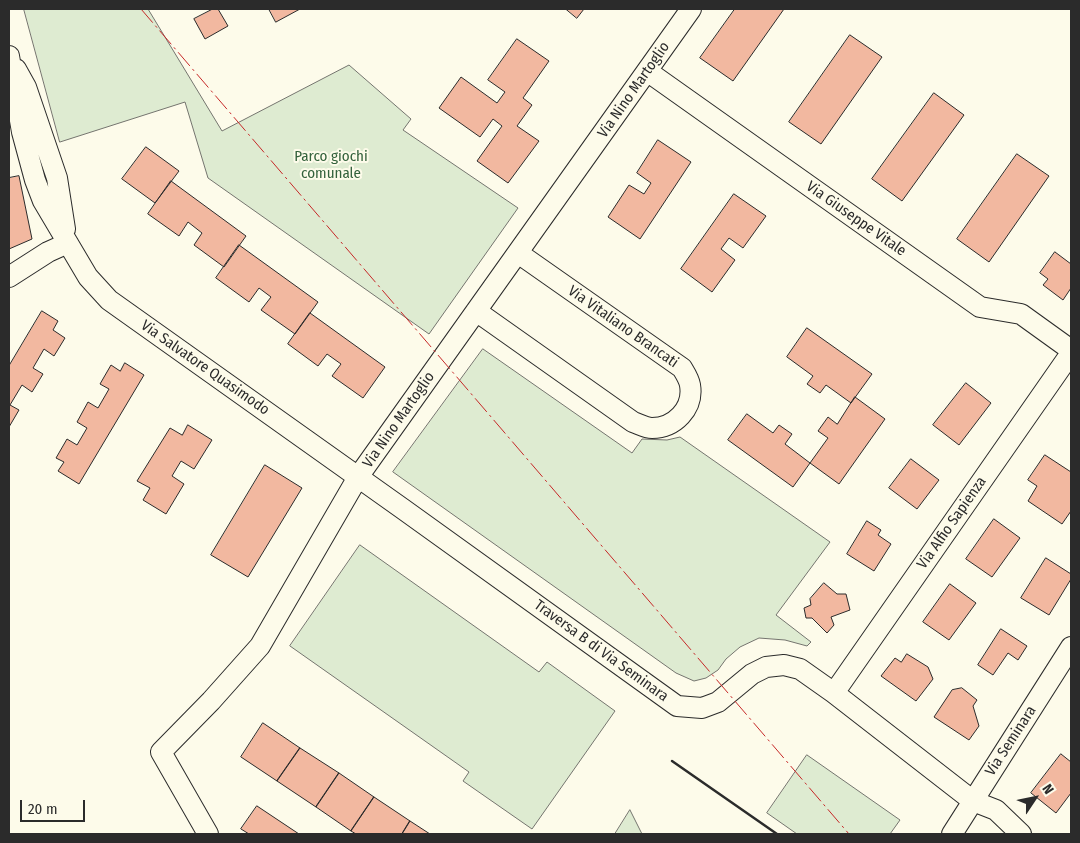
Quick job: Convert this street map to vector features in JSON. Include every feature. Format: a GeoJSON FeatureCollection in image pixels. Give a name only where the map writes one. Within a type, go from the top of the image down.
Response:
{"type":"FeatureCollection","features":[{"type":"Feature","properties":{"kind":"street","name":"Via Nino Martoglio"},"geometry":{"type":"LineString","coordinates":[[208,834],[161,752],[211,701],[260,646],[358,477],[691,9]]}},
{"type":"Feature","properties":{"kind":"street","name":"Via Salvatore Quasimodo"},"geometry":{"type":"LineString","coordinates":[[9,57],[22,132],[35,180],[43,201],[88,277],[109,300],[358,477]]}},
{"type":"Feature","properties":{"kind":"street","name":"Via Giuseppe Vitale"},"geometry":{"type":"LineString","coordinates":[[647,71],[980,307],[1022,314],[1071,351]]}},
{"type":"Feature","properties":{"kind":"street"},"geometry":{"type":"LineString","coordinates":[[9,277],[48,252],[68,243]]}},
{"type":"Feature","properties":{"kind":"street","name":"Via Vitaliano Brancati"},"geometry":{"type":"LineString","coordinates":[[476,311],[633,422],[650,428],[666,426],[678,420],[691,396],[690,383],[682,368],[518,253]]}},
{"type":"Feature","properties":{"kind":"street","name":"Via Alfio Sapienza"},"geometry":{"type":"LineString","coordinates":[[834,693],[1071,351]]}},
{"type":"Feature","properties":{"kind":"street","name":"Traversa B di Via Seminara"},"geometry":{"type":"LineString","coordinates":[[358,477],[677,706],[702,708],[718,702],[752,674],[766,667],[784,665],[800,669],[834,693],[972,801],[996,810],[1021,834]]}},
{"type":"Feature","properties":{"kind":"street","name":"Via Seminara"},"geometry":{"type":"LineString","coordinates":[[952,834],[1071,647]]}},
{"type":"Feature","properties":{"kind":"green space","name":"Parco giochi comunale"},"geometry":{"type":"Polygon","coordinates":[[[24,9],[148,9],[222,131],[349,65],[411,119],[403,130],[518,208],[429,334],[208,178],[185,102],[60,142],[24,9]]]}},
{"type":"Feature","properties":{"kind":"green space"},"geometry":{"type":"Polygon","coordinates":[[[483,349],[632,453],[642,439],[667,440],[680,437],[830,542],[776,615],[811,642],[807,646],[785,640],[759,638],[740,647],[726,659],[718,670],[706,678],[694,681],[676,673],[393,472],[483,349]]]}},
{"type":"Feature","properties":{"kind":"green space"},"geometry":{"type":"Polygon","coordinates":[[[360,545],[539,672],[547,662],[615,711],[532,829],[463,781],[469,772],[290,646],[360,545]]]}},
{"type":"Feature","properties":{"kind":"green space"},"geometry":{"type":"Polygon","coordinates":[[[807,755],[900,820],[890,834],[797,834],[767,813],[807,755]]]}},
{"type":"Feature","properties":{"kind":"green space"},"geometry":{"type":"Polygon","coordinates":[[[630,810],[642,834],[615,834],[630,810]]]}},
{"type":"Feature","properties":{"kind":"building"},"geometry":{"type":"Polygon","coordinates":[[[213,9],[218,9],[228,26],[205,39],[194,19],[213,9]]]}},
{"type":"Feature","properties":{"kind":"building"},"geometry":{"type":"Polygon","coordinates":[[[269,9],[300,9],[276,22],[269,9]]]}},
{"type":"Feature","properties":{"kind":"building"},"geometry":{"type":"Polygon","coordinates":[[[566,9],[584,9],[577,18],[566,9]]]}},
{"type":"Feature","properties":{"kind":"building"},"geometry":{"type":"Polygon","coordinates":[[[735,9],[784,9],[733,81],[700,58],[735,9]]]}},
{"type":"Feature","properties":{"kind":"building"},"geometry":{"type":"Polygon","coordinates":[[[850,35],[882,57],[821,144],[789,122],[850,35]]]}},
{"type":"Feature","properties":{"kind":"building"},"geometry":{"type":"Polygon","coordinates":[[[517,39],[549,61],[523,98],[532,105],[517,126],[539,141],[508,183],[477,161],[502,126],[493,119],[480,137],[439,108],[461,77],[497,103],[505,92],[488,80],[517,39]]]}},
{"type":"Feature","properties":{"kind":"building"},"geometry":{"type":"Polygon","coordinates":[[[934,93],[964,115],[902,201],[872,179],[934,93]]]}},
{"type":"Feature","properties":{"kind":"building"},"geometry":{"type":"Polygon","coordinates":[[[658,140],[691,162],[640,239],[608,217],[629,185],[644,194],[651,183],[637,173],[658,140]]]}},
{"type":"Feature","properties":{"kind":"building"},"geometry":{"type":"Polygon","coordinates":[[[146,147],[179,171],[155,203],[122,179],[146,147]]]}},
{"type":"Feature","properties":{"kind":"building"},"geometry":{"type":"Polygon","coordinates":[[[1017,154],[1049,176],[989,262],[957,239],[1017,154]]]}},
{"type":"Feature","properties":{"kind":"building"},"geometry":{"type":"Polygon","coordinates":[[[19,176],[32,239],[9,249],[9,178],[19,176]]]}},
{"type":"Feature","properties":{"kind":"building"},"geometry":{"type":"Polygon","coordinates":[[[171,181],[246,236],[224,267],[194,245],[202,233],[188,222],[179,236],[148,214],[171,181]]]}},
{"type":"Feature","properties":{"kind":"building"},"geometry":{"type":"Polygon","coordinates":[[[734,194],[766,216],[743,248],[729,238],[721,249],[735,260],[712,292],[681,269],[734,194]]]}},
{"type":"Feature","properties":{"kind":"building"},"geometry":{"type":"Polygon","coordinates":[[[239,245],[318,302],[295,334],[261,310],[271,297],[259,288],[249,302],[216,278],[239,245]]]}},
{"type":"Feature","properties":{"kind":"building"},"geometry":{"type":"Polygon","coordinates":[[[1055,252],[1071,264],[1071,288],[1063,300],[1043,285],[1048,279],[1040,273],[1055,252]]]}},
{"type":"Feature","properties":{"kind":"building"},"geometry":{"type":"Polygon","coordinates":[[[42,311],[58,321],[53,330],[65,338],[54,356],[44,349],[33,368],[43,374],[32,392],[22,385],[10,405],[19,410],[9,427],[9,366],[42,311]]]}},
{"type":"Feature","properties":{"kind":"building"},"geometry":{"type":"Polygon","coordinates":[[[310,313],[385,367],[363,398],[332,376],[341,364],[327,354],[318,366],[288,344],[310,313]]]}},
{"type":"Feature","properties":{"kind":"building"},"geometry":{"type":"Polygon","coordinates":[[[807,328],[872,374],[851,403],[826,385],[820,393],[807,384],[813,376],[787,357],[807,328]]]}},
{"type":"Feature","properties":{"kind":"building"},"geometry":{"type":"Polygon","coordinates":[[[125,363],[144,375],[79,484],[58,471],[64,462],[56,458],[67,439],[77,445],[87,428],[77,422],[88,402],[98,408],[109,389],[100,384],[111,365],[120,371],[125,363]]]}},
{"type":"Feature","properties":{"kind":"building"},"geometry":{"type":"Polygon","coordinates":[[[966,383],[991,403],[959,445],[933,425],[966,383]]]}},
{"type":"Feature","properties":{"kind":"building"},"geometry":{"type":"Polygon","coordinates":[[[855,397],[885,419],[839,484],[810,463],[828,438],[818,431],[828,417],[837,424],[855,397]]]}},
{"type":"Feature","properties":{"kind":"building"},"geometry":{"type":"Polygon","coordinates":[[[747,414],[773,433],[779,425],[792,434],[785,444],[810,463],[793,487],[728,440],[747,414]]]}},
{"type":"Feature","properties":{"kind":"building"},"geometry":{"type":"Polygon","coordinates":[[[188,425],[212,440],[194,469],[181,461],[172,476],[184,484],[166,514],[143,500],[150,488],[137,481],[170,428],[182,435],[188,425]]]}},
{"type":"Feature","properties":{"kind":"building"},"geometry":{"type":"Polygon","coordinates":[[[1045,455],[1071,472],[1071,511],[1062,524],[1028,501],[1037,486],[1028,480],[1045,455]]]}},
{"type":"Feature","properties":{"kind":"building"},"geometry":{"type":"Polygon","coordinates":[[[911,459],[939,480],[917,509],[889,488],[911,459]]]}},
{"type":"Feature","properties":{"kind":"building"},"geometry":{"type":"Polygon","coordinates":[[[265,465],[302,488],[248,577],[211,555],[265,465]]]}},
{"type":"Feature","properties":{"kind":"building"},"geometry":{"type":"Polygon","coordinates":[[[994,519],[1020,538],[992,577],[966,559],[994,519]]]}},
{"type":"Feature","properties":{"kind":"building"},"geometry":{"type":"Polygon","coordinates":[[[867,521],[881,530],[878,535],[891,544],[874,571],[847,554],[867,521]]]}},
{"type":"Feature","properties":{"kind":"building"},"geometry":{"type":"Polygon","coordinates":[[[1046,558],[1071,574],[1071,579],[1049,615],[1021,598],[1046,558]]]}},
{"type":"Feature","properties":{"kind":"building"},"geometry":{"type":"Polygon","coordinates":[[[824,583],[837,594],[846,594],[850,610],[831,617],[834,625],[827,633],[812,618],[806,618],[804,608],[811,605],[810,599],[824,583]]]}},
{"type":"Feature","properties":{"kind":"building"},"geometry":{"type":"Polygon","coordinates":[[[950,584],[976,603],[949,640],[923,622],[950,584]]]}},
{"type":"Feature","properties":{"kind":"building"},"geometry":{"type":"Polygon","coordinates":[[[1001,629],[1027,646],[1018,660],[1008,653],[993,675],[978,665],[1001,629]]]}},
{"type":"Feature","properties":{"kind":"building"},"geometry":{"type":"Polygon","coordinates":[[[907,654],[928,667],[933,679],[916,701],[881,676],[895,658],[901,662],[907,654]]]}},
{"type":"Feature","properties":{"kind":"building"},"geometry":{"type":"Polygon","coordinates":[[[962,688],[977,700],[973,706],[979,726],[969,740],[934,717],[952,690],[962,688]]]}},
{"type":"Feature","properties":{"kind":"building"},"geometry":{"type":"Polygon","coordinates":[[[263,723],[300,748],[277,781],[241,757],[263,723]]]}},
{"type":"Feature","properties":{"kind":"building"},"geometry":{"type":"Polygon","coordinates":[[[300,748],[339,773],[316,807],[277,781],[300,748]]]}},
{"type":"Feature","properties":{"kind":"building"},"geometry":{"type":"Polygon","coordinates":[[[1061,754],[1071,762],[1071,793],[1056,813],[1031,793],[1061,754]]]}},
{"type":"Feature","properties":{"kind":"building"},"geometry":{"type":"Polygon","coordinates":[[[339,773],[374,797],[351,831],[316,807],[339,773]]]}},
{"type":"Feature","properties":{"kind":"building"},"geometry":{"type":"Polygon","coordinates":[[[374,797],[410,821],[402,834],[356,834],[351,831],[374,797]]]}},
{"type":"Feature","properties":{"kind":"building"},"geometry":{"type":"Polygon","coordinates":[[[257,806],[299,834],[249,834],[241,829],[257,806]]]}},
{"type":"Feature","properties":{"kind":"building"},"geometry":{"type":"Polygon","coordinates":[[[410,821],[430,834],[402,834],[410,821]]]}},
{"type":"Feature","properties":{"kind":"wall"},"geometry":{"type":"LineString","coordinates":[[672,761],[777,834]]}},
{"type":"Feature","properties":{"kind":"power"},"geometry":{"type":"LineString","coordinates":[[141,9],[849,834]]}}]}
